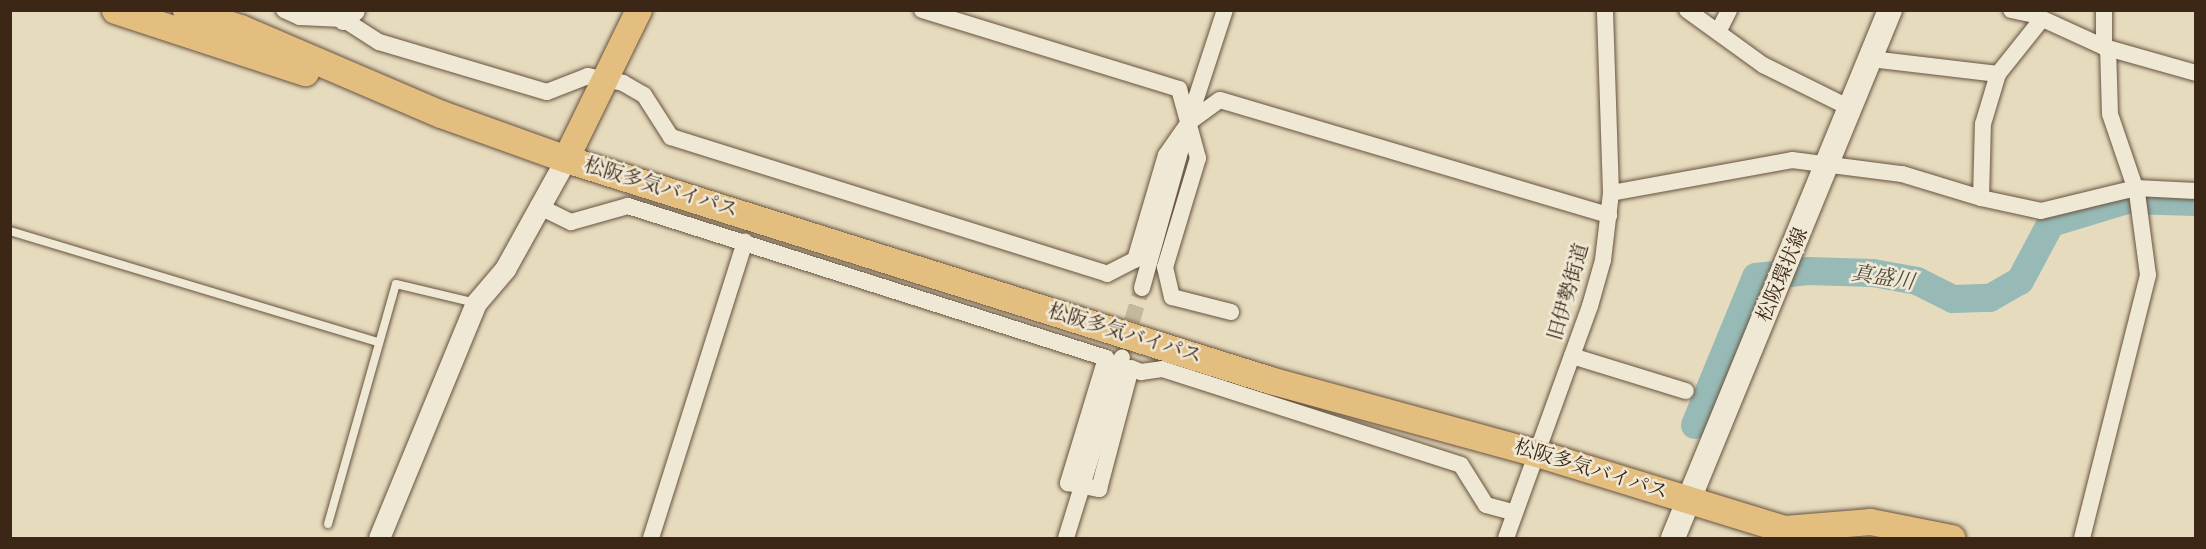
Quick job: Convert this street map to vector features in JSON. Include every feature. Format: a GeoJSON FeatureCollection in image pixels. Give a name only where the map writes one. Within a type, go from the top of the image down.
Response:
{"type":"FeatureCollection","features":[{"type":"Feature","properties":{"kind":"highway","name":"松阪多気バイパス"},"geometry":{"type":"LineString","coordinates":[[115,10],[441,114],[566,159],[1270,380],[1537,453],[1814,538]]}},
{"type":"Feature","properties":{"kind":"highway","name":"松阪多気バイパス"},"geometry":{"type":"LineString","coordinates":[[186,10],[240,28],[441,114]]}},
{"type":"Feature","properties":{"kind":"main road"},"geometry":{"type":"LineString","coordinates":[[566,159],[604,77],[639,10]]}},
{"type":"Feature","properties":{"kind":"main road","name":"松阪環状線"},"geometry":{"type":"LineString","coordinates":[[1673,538],[1829,166],[1890,10]]}},
{"type":"Feature","properties":{"kind":"main road"},"geometry":{"type":"LineString","coordinates":[[1785,529],[1871,522],[1952,538]]}},
{"type":"Feature","properties":{"kind":"street"},"geometry":{"type":"LineString","coordinates":[[284,10],[300,17],[349,15],[379,42],[547,92],[588,76],[604,77],[644,95],[671,137],[1107,274],[1135,260],[1166,155],[1188,123],[1220,100],[1609,215]]}},
{"type":"Feature","properties":{"kind":"street"},"geometry":{"type":"LineString","coordinates":[[922,10],[1179,89],[1198,158],[1165,267],[1172,297],[1231,312]]}},
{"type":"Feature","properties":{"kind":"street"},"geometry":{"type":"LineString","coordinates":[[1142,288],[1188,123],[1225,10]]}},
{"type":"Feature","properties":{"kind":"street","name":"旧伊勢街道"},"geometry":{"type":"LineString","coordinates":[[1506,538],[1572,356],[1603,260],[1611,193],[1605,10]]}},
{"type":"Feature","properties":{"kind":"street"},"geometry":{"type":"LineString","coordinates":[[1687,10],[1781,75],[1852,109]]}},
{"type":"Feature","properties":{"kind":"street"},"geometry":{"type":"LineString","coordinates":[[1718,32],[1729,10]]}},
{"type":"Feature","properties":{"kind":"street"},"geometry":{"type":"LineString","coordinates":[[2011,10],[2042,19],[2106,47],[2196,73]]}},
{"type":"Feature","properties":{"kind":"street"},"geometry":{"type":"LineString","coordinates":[[2082,538],[2148,275],[2137,190],[2110,114],[2104,10]]}},
{"type":"Feature","properties":{"kind":"street"},"geometry":{"type":"LineString","coordinates":[[1981,198],[1983,124],[1998,74],[2042,19]]}},
{"type":"Feature","properties":{"kind":"street"},"geometry":{"type":"LineString","coordinates":[[1872,59],[1998,74]]}},
{"type":"Feature","properties":{"kind":"street"},"geometry":{"type":"LineString","coordinates":[[379,538],[476,303],[505,269],[566,159]]}},
{"type":"Feature","properties":{"kind":"street"},"geometry":{"type":"LineString","coordinates":[[1611,193],[1774,161],[1792,160],[1902,174],[1981,198],[2041,211],[2137,190],[2196,191]]}},
{"type":"Feature","properties":{"kind":"street"},"geometry":{"type":"LineString","coordinates":[[538,206],[571,222],[628,206],[1106,358],[1068,483],[1099,489],[1131,368],[1141,372],[1162,369],[1461,465],[1486,505],[1515,513]]}},
{"type":"Feature","properties":{"kind":"street"},"geometry":{"type":"LineString","coordinates":[[651,538],[745,242]]}},
{"type":"Feature","properties":{"kind":"street"},"geometry":{"type":"LineString","coordinates":[[1572,356],[1686,391]]}},
{"type":"Feature","properties":{"kind":"street"},"geometry":{"type":"LineString","coordinates":[[1066,538],[1122,357]]}},
{"type":"Feature","properties":{"kind":"lane"},"geometry":{"type":"LineString","coordinates":[[10,231],[378,342]]}},
{"type":"Feature","properties":{"kind":"lane"},"geometry":{"type":"LineString","coordinates":[[327,524],[396,284],[476,303]]}},
{"type":"Feature","properties":{"kind":"waterway","name":"真盛川"},"geometry":{"type":"LineString","coordinates":[[1695,425],[1756,277],[1808,271],[1873,273],[1917,281],[1953,299],[1990,298],[2020,281],[2051,223],[2127,200],[2196,202]]}},
{"type":"Feature","properties":{"kind":"tunnel"},"geometry":{"type":"LineString","coordinates":[[1125,344],[1142,288]]}}]}
